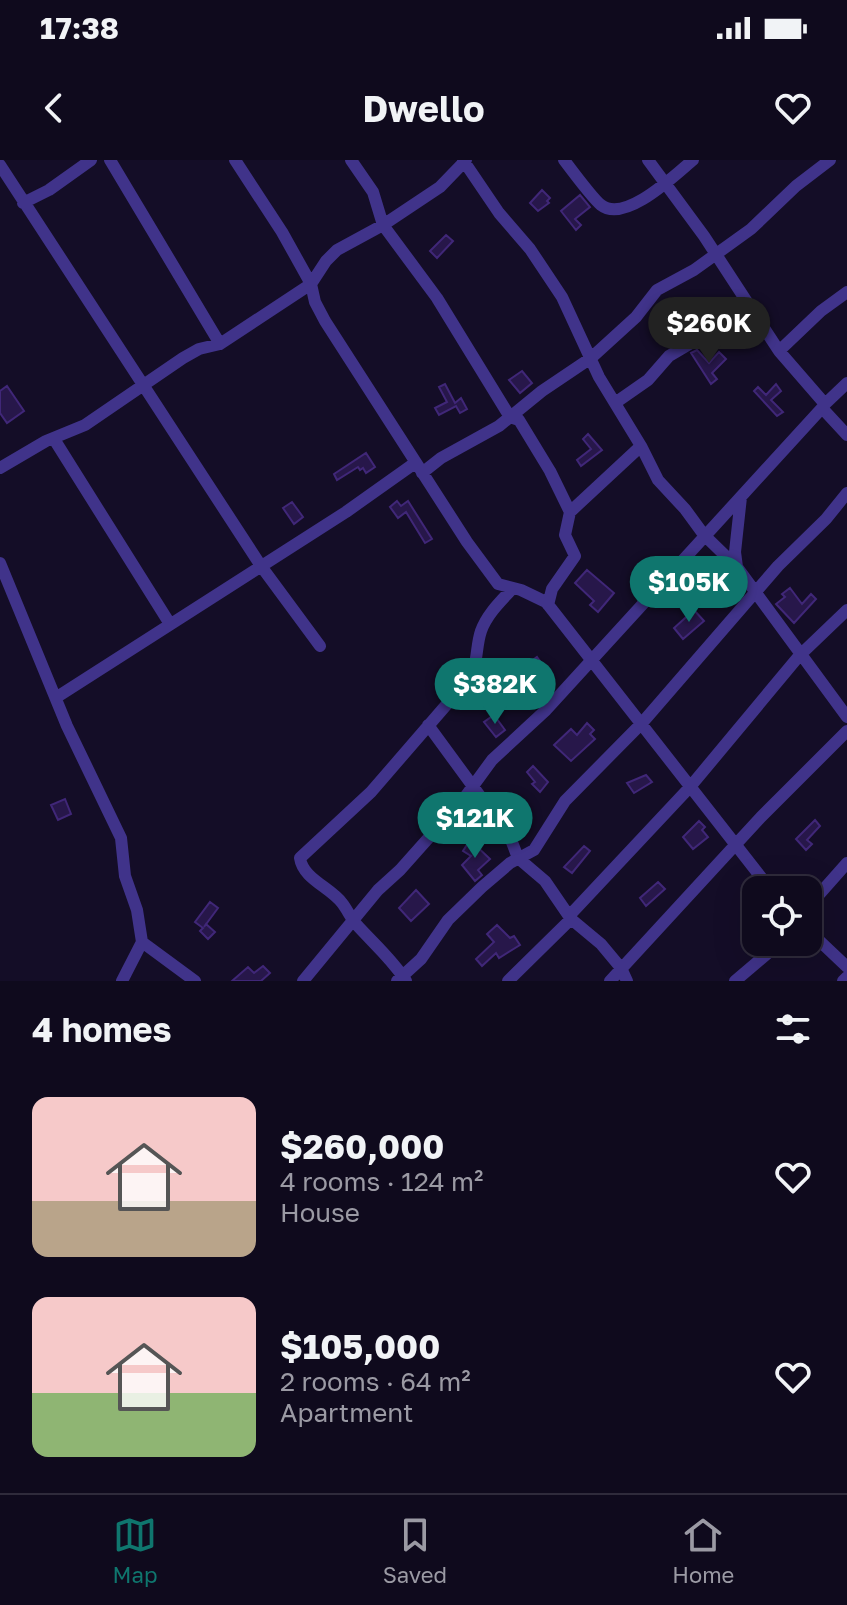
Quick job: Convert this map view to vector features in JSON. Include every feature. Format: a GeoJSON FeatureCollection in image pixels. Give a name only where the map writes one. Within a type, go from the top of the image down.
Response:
{"type":"FeatureCollection","features":[{"type":"Feature","properties":{"kind":"street"},"geometry":{"type":"LineString","coordinates":[[23,203],[49,190],[91,160]]}},
{"type":"Feature","properties":{"kind":"street"},"geometry":{"type":"LineString","coordinates":[[110,160],[220,344]]}},
{"type":"Feature","properties":{"kind":"street"},"geometry":{"type":"LineString","coordinates":[[235,160],[282,232],[311,284],[315,302],[325,321],[467,542],[498,584],[530,594],[548,605],[760,876]]}},
{"type":"Feature","properties":{"kind":"street"},"geometry":{"type":"LineString","coordinates":[[351,160],[373,192],[383,225],[437,298],[510,417],[519,420],[570,512]]}},
{"type":"Feature","properties":{"kind":"street"},"geometry":{"type":"LineString","coordinates":[[564,160],[601,205],[618,209],[631,206],[693,160]]}},
{"type":"Feature","properties":{"kind":"street"},"geometry":{"type":"LineString","coordinates":[[648,160],[779,351],[847,435]]}},
{"type":"Feature","properties":{"kind":"street"},"geometry":{"type":"LineString","coordinates":[[57,697],[346,512],[419,468],[499,426],[542,391],[591,358],[636,317],[657,290],[716,255],[751,229],[796,186],[830,160]]}},
{"type":"Feature","properties":{"kind":"street"},"geometry":{"type":"LineString","coordinates":[[0,468],[85,425],[199,349],[220,344],[311,284],[337,250],[383,225],[440,187],[464,161],[562,297],[599,377],[658,480],[704,535],[737,567],[799,656],[847,717]]}},
{"type":"Feature","properties":{"kind":"street"},"geometry":{"type":"LineString","coordinates":[[0,165],[261,566],[320,646]]}},
{"type":"Feature","properties":{"kind":"street"},"geometry":{"type":"LineString","coordinates":[[779,351],[821,311],[847,292]]}},
{"type":"Feature","properties":{"kind":"street"},"geometry":{"type":"LineString","coordinates":[[615,403],[648,380],[669,356],[730,320],[748,303]]}},
{"type":"Feature","properties":{"kind":"street"},"geometry":{"type":"LineString","coordinates":[[303,981],[378,890],[400,870],[472,788],[492,760],[546,710],[847,383]]}},
{"type":"Feature","properties":{"kind":"street"},"geometry":{"type":"LineString","coordinates":[[54,439],[170,624]]}},
{"type":"Feature","properties":{"kind":"street"},"geometry":{"type":"LineString","coordinates":[[548,605],[552,589],[575,556],[565,535],[570,512],[641,446]]}},
{"type":"Feature","properties":{"kind":"street"},"geometry":{"type":"LineString","coordinates":[[513,588],[482,627],[475,670],[371,792],[300,858],[300,863],[315,882],[340,900],[353,921],[382,949],[401,979],[421,959],[448,920],[482,887],[518,858],[534,850],[565,801],[642,723],[754,593],[847,493]]}},
{"type":"Feature","properties":{"kind":"street"},"geometry":{"type":"LineString","coordinates":[[737,567],[735,552],[741,495]]}},
{"type":"Feature","properties":{"kind":"street"},"geometry":{"type":"LineString","coordinates":[[0,563],[67,726],[121,838],[125,876],[137,910],[142,942],[122,981]]}},
{"type":"Feature","properties":{"kind":"street"},"geometry":{"type":"LineString","coordinates":[[508,981],[690,787],[799,656],[847,610]]}},
{"type":"Feature","properties":{"kind":"street"},"geometry":{"type":"LineString","coordinates":[[428,725],[510,837],[518,858],[545,881],[570,918],[601,944],[621,968],[627,981]]}},
{"type":"Feature","properties":{"kind":"street"},"geometry":{"type":"LineString","coordinates":[[610,981],[735,845],[847,731]]}},
{"type":"Feature","properties":{"kind":"street"},"geometry":{"type":"LineString","coordinates":[[822,891],[847,863]]}},
{"type":"Feature","properties":{"kind":"street"},"geometry":{"type":"LineString","coordinates":[[142,942],[195,981]]}},
{"type":"Feature","properties":{"kind":"street"},"geometry":{"type":"LineString","coordinates":[[822,943],[847,967]]}},
{"type":"Feature","properties":{"kind":"street"},"geometry":{"type":"LineString","coordinates":[[735,981],[762,956]]}},
{"type":"Feature","properties":{"kind":"building"},"geometry":{"type":"Polygon","coordinates":[[[542,190],[550,198],[549,203],[538,211],[530,203],[542,190]]]}},
{"type":"Feature","properties":{"kind":"building"},"geometry":{"type":"Polygon","coordinates":[[[580,195],[590,207],[575,219],[581,225],[576,230],[561,211],[580,195]]]}},
{"type":"Feature","properties":{"kind":"building"},"geometry":{"type":"Polygon","coordinates":[[[446,235],[453,241],[437,258],[430,251],[446,235]]]}},
{"type":"Feature","properties":{"kind":"building"},"geometry":{"type":"Polygon","coordinates":[[[697,350],[709,363],[719,352],[726,359],[712,373],[717,379],[711,384],[691,353],[697,350]]]}},
{"type":"Feature","properties":{"kind":"building"},"geometry":{"type":"Polygon","coordinates":[[[522,371],[532,383],[520,393],[509,380],[522,371]]]}},
{"type":"Feature","properties":{"kind":"building"},"geometry":{"type":"Polygon","coordinates":[[[445,384],[455,403],[461,398],[467,409],[460,413],[456,406],[439,415],[435,408],[447,402],[439,387],[445,384]]]}},
{"type":"Feature","properties":{"kind":"building"},"geometry":{"type":"Polygon","coordinates":[[[776,384],[781,391],[771,400],[783,412],[777,416],[754,391],[758,387],[766,395],[776,384]]]}},
{"type":"Feature","properties":{"kind":"building"},"geometry":{"type":"Polygon","coordinates":[[[7,386],[24,411],[7,423],[0,413],[0,391],[7,386]]]}},
{"type":"Feature","properties":{"kind":"building"},"geometry":{"type":"Polygon","coordinates":[[[588,434],[602,450],[581,466],[577,460],[591,449],[583,439],[588,434]]]}},
{"type":"Feature","properties":{"kind":"building"},"geometry":{"type":"Polygon","coordinates":[[[366,453],[375,467],[366,473],[358,467],[337,480],[334,474],[366,453]]]}},
{"type":"Feature","properties":{"kind":"building"},"geometry":{"type":"Polygon","coordinates":[[[397,501],[401,506],[408,501],[432,539],[425,543],[406,512],[398,518],[390,507],[397,501]]]}},
{"type":"Feature","properties":{"kind":"building"},"geometry":{"type":"Polygon","coordinates":[[[292,502],[303,517],[294,524],[283,508],[292,502]]]}},
{"type":"Feature","properties":{"kind":"building"},"geometry":{"type":"Polygon","coordinates":[[[587,570],[614,593],[598,612],[590,605],[594,601],[575,583],[587,570]]]}},
{"type":"Feature","properties":{"kind":"building"},"geometry":{"type":"Polygon","coordinates":[[[790,588],[802,604],[811,594],[816,599],[794,623],[776,604],[790,588]]]}},
{"type":"Feature","properties":{"kind":"building"},"geometry":{"type":"Polygon","coordinates":[[[694,610],[704,621],[683,639],[674,628],[694,610]]]}},
{"type":"Feature","properties":{"kind":"building"},"geometry":{"type":"Polygon","coordinates":[[[537,657],[543,665],[529,675],[538,691],[527,698],[511,669],[524,662],[526,665],[537,657]]]}},
{"type":"Feature","properties":{"kind":"building"},"geometry":{"type":"Polygon","coordinates":[[[494,715],[505,730],[496,737],[484,722],[494,715]]]}},
{"type":"Feature","properties":{"kind":"building"},"geometry":{"type":"Polygon","coordinates":[[[587,723],[594,730],[590,734],[595,739],[571,761],[554,745],[571,729],[577,735],[587,723]]]}},
{"type":"Feature","properties":{"kind":"building"},"geometry":{"type":"Polygon","coordinates":[[[533,766],[548,782],[540,792],[527,772],[533,766]]]}},
{"type":"Feature","properties":{"kind":"building"},"geometry":{"type":"Polygon","coordinates":[[[646,775],[652,782],[634,793],[627,783],[646,775]]]}},
{"type":"Feature","properties":{"kind":"building"},"geometry":{"type":"Polygon","coordinates":[[[65,799],[71,814],[58,820],[51,805],[65,799]]]}},
{"type":"Feature","properties":{"kind":"building"},"geometry":{"type":"Polygon","coordinates":[[[815,820],[820,826],[807,840],[812,844],[806,850],[796,839],[815,820]]]}},
{"type":"Feature","properties":{"kind":"building"},"geometry":{"type":"Polygon","coordinates":[[[699,821],[708,837],[693,849],[683,837],[699,821]]]}},
{"type":"Feature","properties":{"kind":"building"},"geometry":{"type":"Polygon","coordinates":[[[470,840],[490,859],[478,870],[482,875],[475,881],[462,865],[471,856],[463,851],[470,840]]]}},
{"type":"Feature","properties":{"kind":"building"},"geometry":{"type":"Polygon","coordinates":[[[584,846],[590,851],[572,873],[564,867],[584,846]]]}},
{"type":"Feature","properties":{"kind":"building"},"geometry":{"type":"Polygon","coordinates":[[[658,882],[665,889],[646,906],[640,898],[658,882]]]}},
{"type":"Feature","properties":{"kind":"building"},"geometry":{"type":"Polygon","coordinates":[[[416,890],[429,904],[411,921],[399,908],[416,890]]]}},
{"type":"Feature","properties":{"kind":"building"},"geometry":{"type":"Polygon","coordinates":[[[210,902],[218,908],[206,924],[215,932],[208,939],[200,931],[203,928],[195,922],[210,902]]]}},
{"type":"Feature","properties":{"kind":"building"},"geometry":{"type":"Polygon","coordinates":[[[497,925],[510,938],[514,936],[520,945],[499,958],[496,953],[482,966],[476,959],[494,942],[487,934],[497,925]]]}},
{"type":"Feature","properties":{"kind":"building"},"geometry":{"type":"Polygon","coordinates":[[[263,966],[270,973],[261,981],[232,981],[248,967],[254,973],[263,966]]]}}]}
